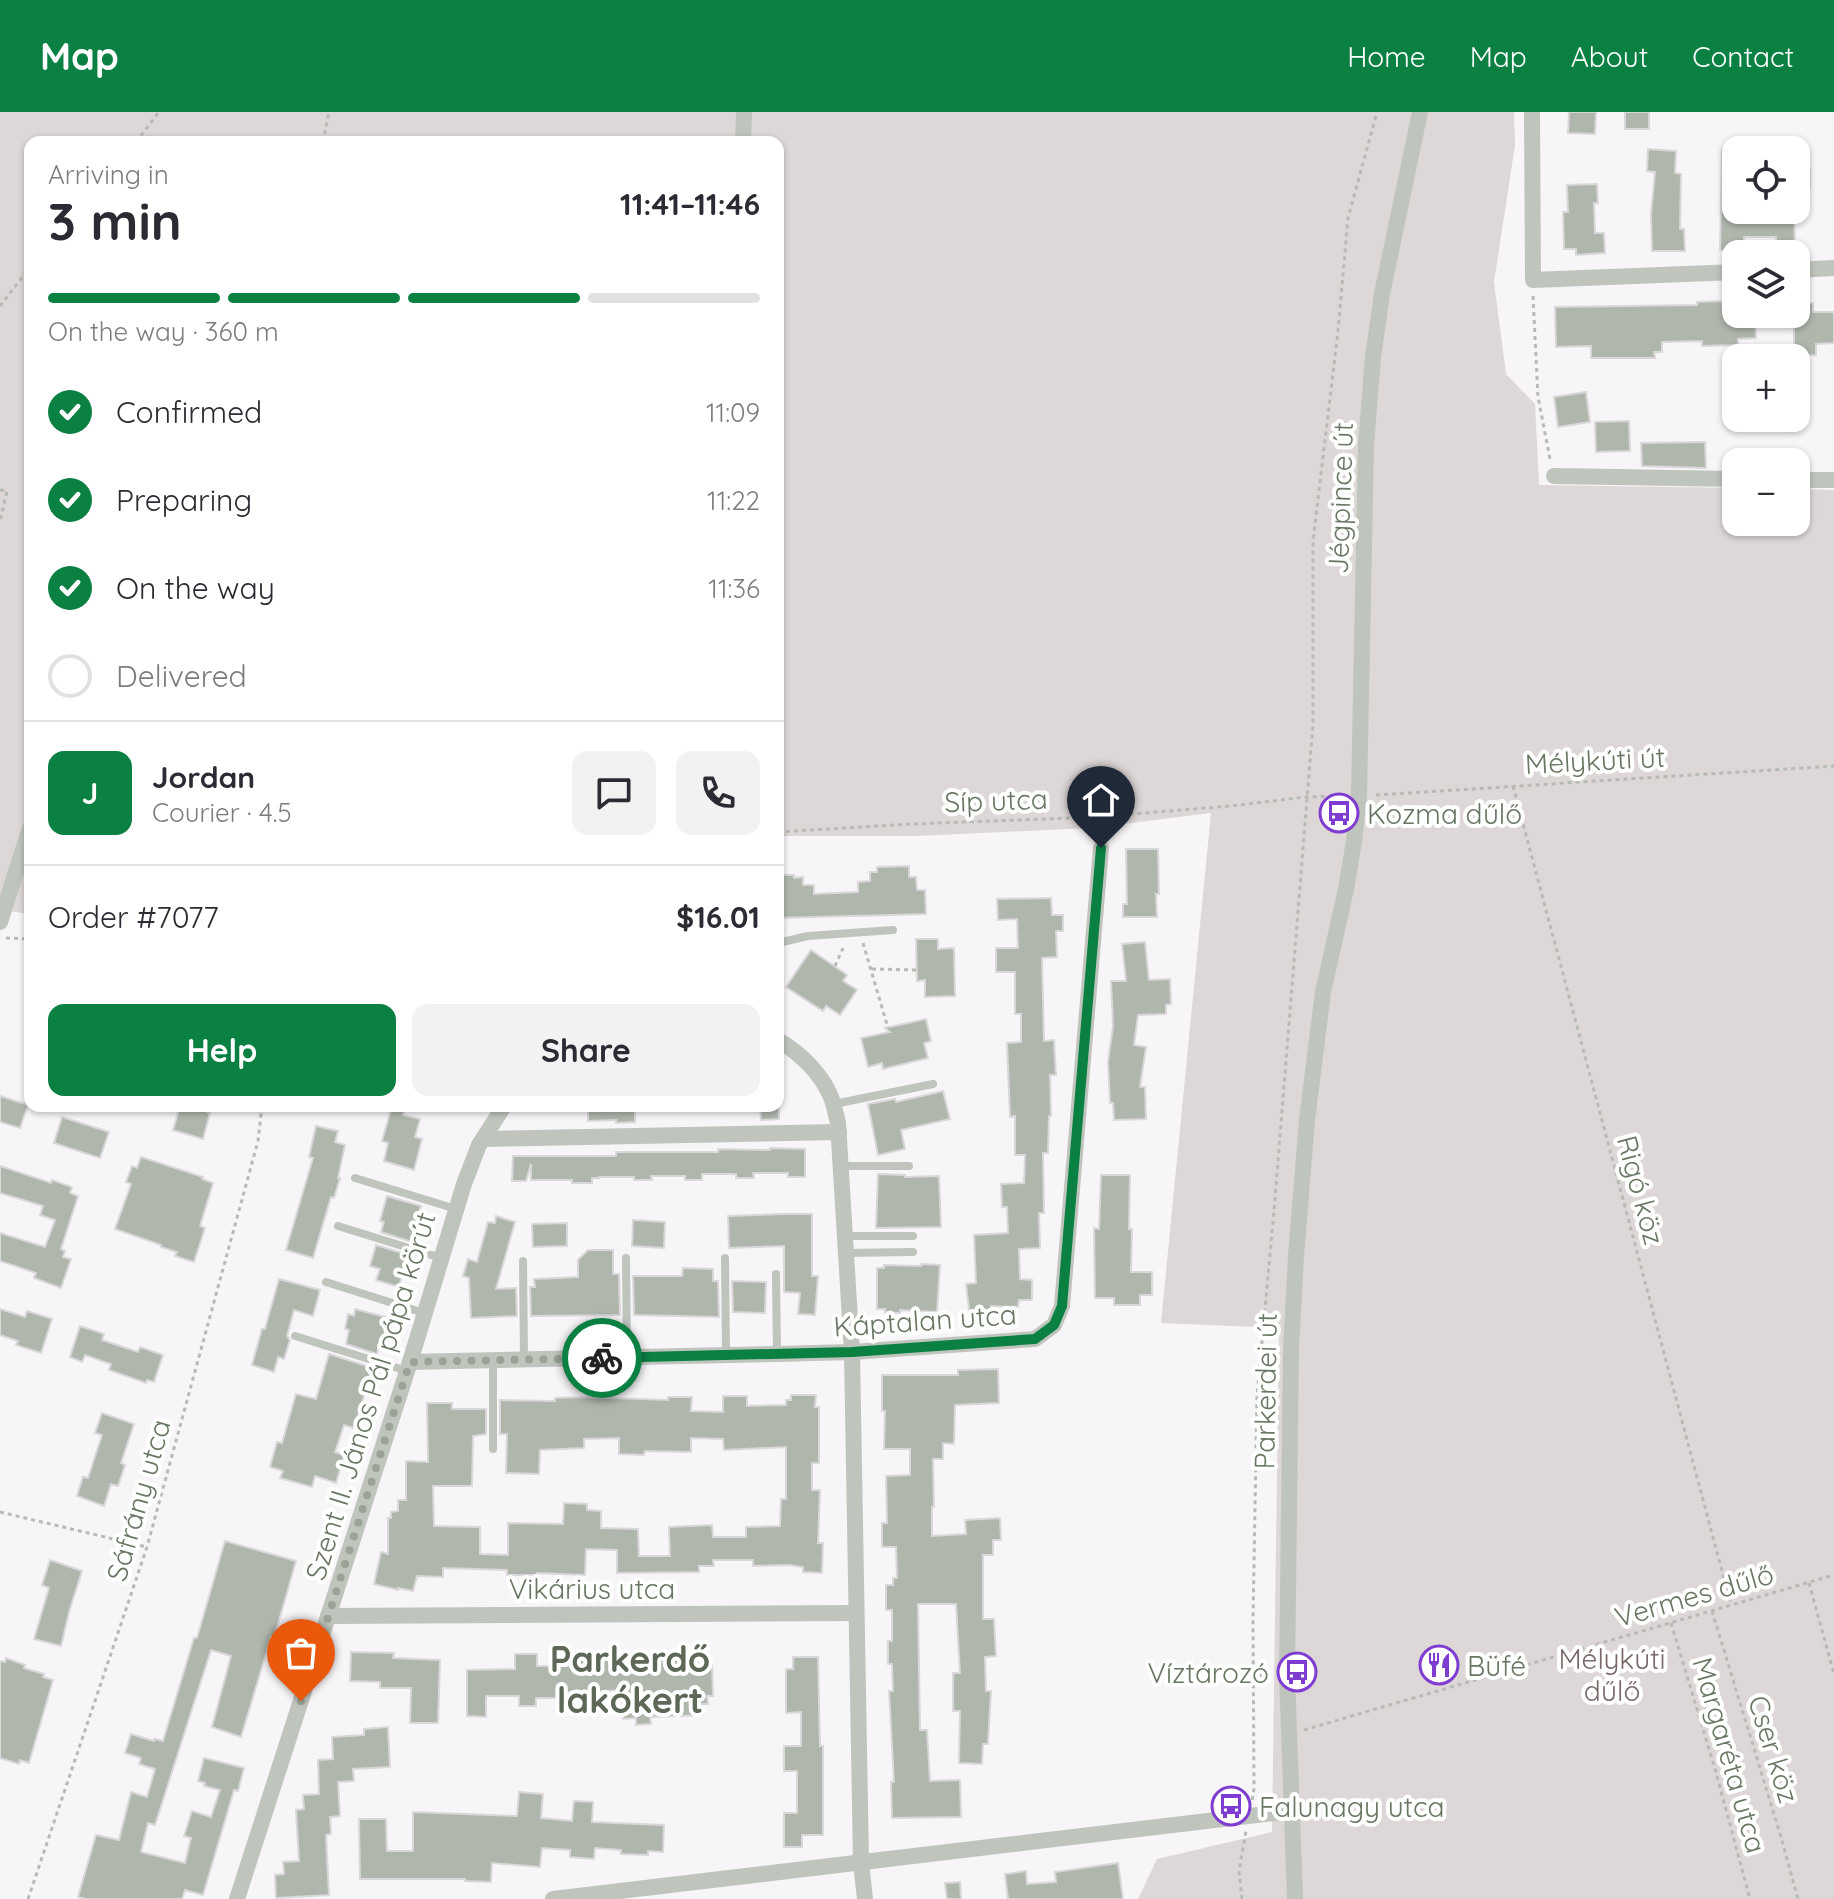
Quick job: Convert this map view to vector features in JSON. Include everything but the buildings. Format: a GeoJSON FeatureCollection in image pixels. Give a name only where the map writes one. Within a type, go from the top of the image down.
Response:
{"type":"FeatureCollection","features":[{"type":"Feature","properties":{"kind":"street"},"geometry":{"type":"LineString","coordinates":[[743,136],[744,112]]}},
{"type":"Feature","properties":{"kind":"street","name":"Jégpince út"},"geometry":{"type":"LineString","coordinates":[[1346,889],[1359,796],[1366,445],[1373,357],[1382,294],[1420,112]]}},
{"type":"Feature","properties":{"kind":"street"},"geometry":{"type":"LineString","coordinates":[[1532,112],[1533,280],[1722,273]]}},
{"type":"Feature","properties":{"kind":"street"},"geometry":{"type":"LineString","coordinates":[[1810,269],[1834,268]]}},
{"type":"Feature","properties":{"kind":"street"},"geometry":{"type":"LineString","coordinates":[[1554,476],[1722,479]]}},
{"type":"Feature","properties":{"kind":"street"},"geometry":{"type":"LineString","coordinates":[[1810,480],[1834,480]]}},
{"type":"Feature","properties":{"kind":"street"},"geometry":{"type":"LineString","coordinates":[[0,922],[24,847]]}},
{"type":"Feature","properties":{"kind":"street","name":"Káptalan utca"},"geometry":{"type":"LineString","coordinates":[[408,1366],[524,1359],[852,1352],[1035,1339],[1054,1325],[1062,1306],[1101,848]]}},
{"type":"Feature","properties":{"kind":"street","name":"Parkerdei út"},"geometry":{"type":"LineString","coordinates":[[1295,1899],[1287,1675],[1291,1348],[1307,1120],[1323,992],[1346,889]]}},
{"type":"Feature","properties":{"kind":"street"},"geometry":{"type":"LineString","coordinates":[[784,1044],[817,1073],[831,1098],[839,1132],[852,1352],[861,1863],[865,1899]]}},
{"type":"Feature","properties":{"kind":"street","name":"Szent II. János Pál pápa körút"},"geometry":{"type":"LineString","coordinates":[[237,1899],[464,1184],[483,1139],[500,1112]]}},
{"type":"Feature","properties":{"kind":"street"},"geometry":{"type":"LineString","coordinates":[[483,1139],[839,1132]]}},
{"type":"Feature","properties":{"kind":"street","name":"Vikárius utca"},"geometry":{"type":"LineString","coordinates":[[328,1616],[856,1613]]}},
{"type":"Feature","properties":{"kind":"street"},"geometry":{"type":"LineString","coordinates":[[553,1899],[1291,1811]]}},
{"type":"Feature","properties":{"kind":"lane"},"geometry":{"type":"LineString","coordinates":[[784,942],[808,936],[893,930]]}},
{"type":"Feature","properties":{"kind":"lane"},"geometry":{"type":"LineString","coordinates":[[833,1105],[933,1084]]}},
{"type":"Feature","properties":{"kind":"lane"},"geometry":{"type":"LineString","coordinates":[[842,1166],[909,1166]]}},
{"type":"Feature","properties":{"kind":"lane"},"geometry":{"type":"LineString","coordinates":[[355,1178],[456,1209]]}},
{"type":"Feature","properties":{"kind":"lane"},"geometry":{"type":"LineString","coordinates":[[338,1226],[441,1258]]}},
{"type":"Feature","properties":{"kind":"lane"},"geometry":{"type":"LineString","coordinates":[[846,1244],[913,1236]]}},
{"type":"Feature","properties":{"kind":"lane"},"geometry":{"type":"LineString","coordinates":[[846,1244],[913,1252]]}},
{"type":"Feature","properties":{"kind":"lane"},"geometry":{"type":"LineString","coordinates":[[626,1258],[627,1357]]}},
{"type":"Feature","properties":{"kind":"lane"},"geometry":{"type":"LineString","coordinates":[[725,1258],[726,1355]]}},
{"type":"Feature","properties":{"kind":"lane"},"geometry":{"type":"LineString","coordinates":[[523,1261],[524,1359]]}},
{"type":"Feature","properties":{"kind":"lane"},"geometry":{"type":"LineString","coordinates":[[776,1274],[777,1354]]}},
{"type":"Feature","properties":{"kind":"lane"},"geometry":{"type":"LineString","coordinates":[[326,1282],[425,1313]]}},
{"type":"Feature","properties":{"kind":"lane"},"geometry":{"type":"LineString","coordinates":[[295,1336],[408,1366]]}},
{"type":"Feature","properties":{"kind":"lane"},"geometry":{"type":"LineString","coordinates":[[493,1360],[493,1449]]}},
{"type":"Feature","properties":{"kind":"path"},"geometry":{"type":"LineString","coordinates":[[141,136],[159,112]]}},
{"type":"Feature","properties":{"kind":"path"},"geometry":{"type":"LineString","coordinates":[[324,136],[329,112]]}},
{"type":"Feature","properties":{"kind":"path"},"geometry":{"type":"LineString","coordinates":[[1242,1899],[1239,1871],[1254,1789],[1252,1676],[1257,1396],[1313,724],[1313,541],[1348,218],[1377,112]]}},
{"type":"Feature","properties":{"kind":"path"},"geometry":{"type":"LineString","coordinates":[[0,306],[24,275]]}},
{"type":"Feature","properties":{"kind":"path"},"geometry":{"type":"LineString","coordinates":[[1533,280],[1538,397],[1554,476]]}},
{"type":"Feature","properties":{"kind":"path"},"geometry":{"type":"LineString","coordinates":[[0,490],[7,491],[0,522]]}},
{"type":"Feature","properties":{"kind":"path","name":"Mélykúti út"},"geometry":{"type":"LineString","coordinates":[[1359,796],[1834,766]]}},
{"type":"Feature","properties":{"kind":"path","name":"Rigó köz"},"geometry":{"type":"LineString","coordinates":[[1513,785],[1731,1605]]}},
{"type":"Feature","properties":{"kind":"path","name":"Síp utca"},"geometry":{"type":"LineString","coordinates":[[784,832],[1097,817],[1306,797],[1359,796]]}},
{"type":"Feature","properties":{"kind":"path"},"geometry":{"type":"LineString","coordinates":[[835,966],[855,932]]}},
{"type":"Feature","properties":{"kind":"path"},"geometry":{"type":"LineString","coordinates":[[855,932],[871,969],[888,1028]]}},
{"type":"Feature","properties":{"kind":"path"},"geometry":{"type":"LineString","coordinates":[[0,938],[24,939]]}},
{"type":"Feature","properties":{"kind":"path"},"geometry":{"type":"LineString","coordinates":[[871,969],[916,970]]}},
{"type":"Feature","properties":{"kind":"path","name":"Sáfrány utca"},"geometry":{"type":"LineString","coordinates":[[28,1899],[147,1547],[258,1141],[261,1112]]}},
{"type":"Feature","properties":{"kind":"path"},"geometry":{"type":"LineString","coordinates":[[0,1512],[147,1547]]}},
{"type":"Feature","properties":{"kind":"path","name":"Vermes dűlő"},"geometry":{"type":"LineString","coordinates":[[1289,1734],[1834,1575]]}},
{"type":"Feature","properties":{"kind":"path"},"geometry":{"type":"LineString","coordinates":[[1809,1583],[1834,1674]]}},
{"type":"Feature","properties":{"kind":"path","name":"Cser köz"},"geometry":{"type":"LineString","coordinates":[[1712,1611],[1798,1899]]}},
{"type":"Feature","properties":{"kind":"path","name":"Margaréta utca"},"geometry":{"type":"LineString","coordinates":[[1671,1623],[1750,1899]]}},
{"type":"Feature","properties":{"kind":"path"},"geometry":{"type":"LineString","coordinates":[[1244,1676],[1287,1675]]}},
{"type":"Feature","properties":{"kind":"green space","name":"Mélykúti dűlő"},"geometry":{"type":"Polygon","coordinates":[[[0,112],[1514,112],[1515,145],[1494,282],[1506,374],[1535,404],[1539,485],[1722,488],[1722,536],[1810,536],[1810,489],[1834,490],[1834,1899],[1138,1899],[1157,1859],[1272,1832],[1279,1328],[1161,1323],[1211,813],[1091,828],[916,836],[784,836],[784,136],[24,136],[24,913],[0,910],[0,112]]]}},
{"type":"Feature","properties":{"kind":"way so far"},"geometry":{"type":"LineString","coordinates":[[301,1701],[410,1362],[602,1358]]}},
{"type":"Feature","properties":{"kind":"place","name":"Kozma dűlő"},"geometry":{"type":"Point","coordinates":[1339,813]}},
{"type":"Feature","properties":{"kind":"place","name":"Büfé"},"geometry":{"type":"Point","coordinates":[1439,1665]}},
{"type":"Feature","properties":{"kind":"place","name":"Víztározó"},"geometry":{"type":"Point","coordinates":[1297,1672]}},
{"type":"Feature","properties":{"kind":"place","name":"Falunagy utca"},"geometry":{"type":"Point","coordinates":[1231,1806]}},
{"type":"Feature","properties":{"kind":"district","name":"Parkerdő lakókert"},"geometry":{"type":"Point","coordinates":[630,1678]}},
{"type":"Feature","properties":{"kind":"route"},"geometry":{"type":"LineString","coordinates":[[602,1358],[852,1352],[1035,1339],[1054,1325],[1062,1306],[1101,848]]}}]}
